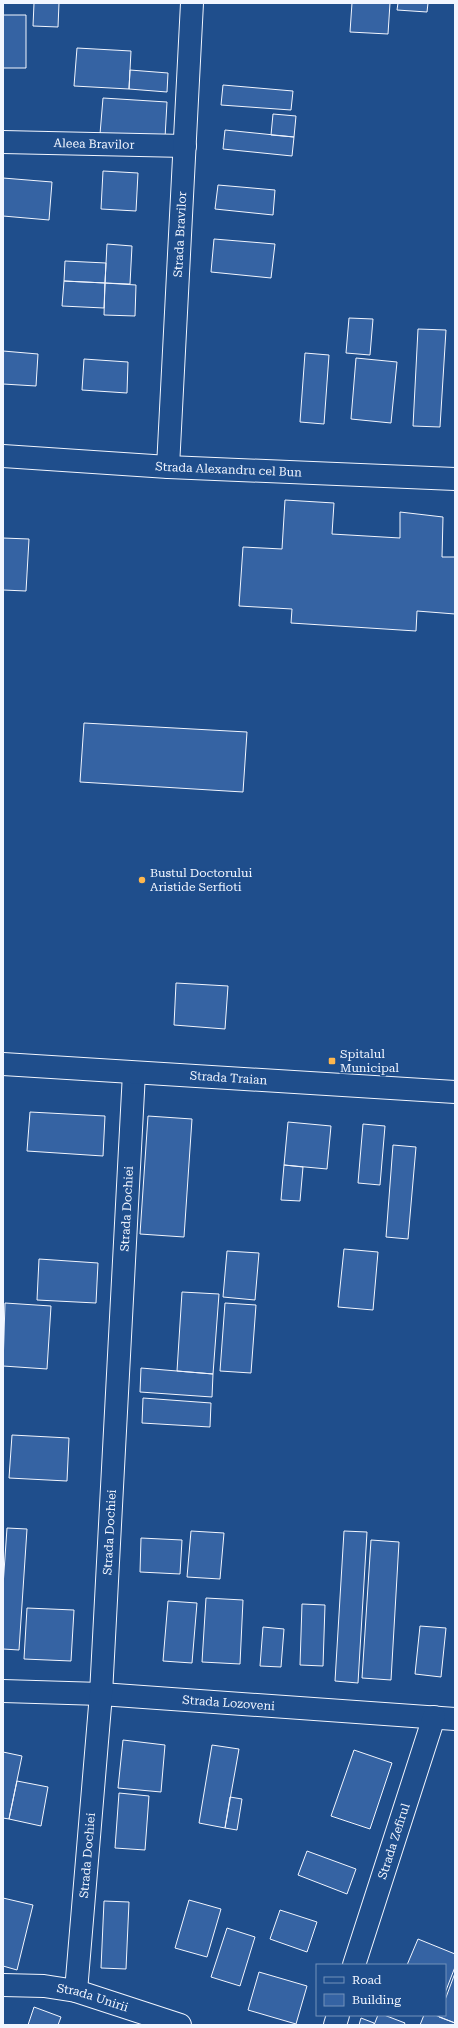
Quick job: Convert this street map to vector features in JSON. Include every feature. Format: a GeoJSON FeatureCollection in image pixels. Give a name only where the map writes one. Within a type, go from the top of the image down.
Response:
{"type":"FeatureCollection","features":[{"type":"Feature","properties":{"kind":"street","name":"Strada Bravilor"},"geometry":{"type":"LineString","coordinates":[[168,467],[192,3]]}},
{"type":"Feature","properties":{"kind":"street","name":"Aleea Bravilor"},"geometry":{"type":"LineString","coordinates":[[3,142],[185,146]]}},
{"type":"Feature","properties":{"kind":"street","name":"Strada Alexandru cel Bun"},"geometry":{"type":"LineString","coordinates":[[3,456],[168,467],[455,479]]}},
{"type":"Feature","properties":{"kind":"street","name":"Strada Traian"},"geometry":{"type":"LineString","coordinates":[[3,1064],[455,1092]]}},
{"type":"Feature","properties":{"kind":"street","name":"Strada Dochiei"},"geometry":{"type":"LineString","coordinates":[[76,1991],[101,1694],[134,1073]]}},
{"type":"Feature","properties":{"kind":"street","name":"Strada Lozoveni"},"geometry":{"type":"LineString","coordinates":[[3,1691],[101,1694],[445,1718]]}},
{"type":"Feature","properties":{"kind":"street","name":"Strada Zefirul"},"geometry":{"type":"LineString","coordinates":[[354,1964],[445,1718]]}},
{"type":"Feature","properties":{"kind":"street","name":"Strada Unirii"},"geometry":{"type":"LineString","coordinates":[[3,1985],[44,1986],[76,1991],[180,2025]]}},
{"type":"Feature","properties":{"kind":"building"},"geometry":{"type":"Polygon","coordinates":[[[34,3],[59,3],[58,27],[33,26],[34,3]]]}},
{"type":"Feature","properties":{"kind":"building"},"geometry":{"type":"Polygon","coordinates":[[[352,3],[390,3],[388,34],[350,32],[352,3]]]}},
{"type":"Feature","properties":{"kind":"building"},"geometry":{"type":"Polygon","coordinates":[[[398,3],[428,3],[427,12],[397,10],[398,3]]]}},
{"type":"Feature","properties":{"kind":"building"},"geometry":{"type":"Polygon","coordinates":[[[3,15],[26,15],[26,68],[3,68],[3,15]]]}},
{"type":"Feature","properties":{"kind":"building"},"geometry":{"type":"Polygon","coordinates":[[[77,48],[131,51],[129,89],[74,86],[77,48]]]}},
{"type":"Feature","properties":{"kind":"building"},"geometry":{"type":"Polygon","coordinates":[[[130,70],[168,73],[167,92],[129,89],[130,70]]]}},
{"type":"Feature","properties":{"kind":"building"},"geometry":{"type":"Polygon","coordinates":[[[223,85],[293,91],[291,110],[221,105],[223,85]]]}},
{"type":"Feature","properties":{"kind":"building"},"geometry":{"type":"Polygon","coordinates":[[[103,98],[167,102],[165,138],[100,134],[103,98]]]}},
{"type":"Feature","properties":{"kind":"building"},"geometry":{"type":"Polygon","coordinates":[[[273,114],[296,116],[294,137],[271,135],[273,114]]]}},
{"type":"Feature","properties":{"kind":"building"},"geometry":{"type":"Polygon","coordinates":[[[225,130],[294,137],[292,156],[223,149],[225,130]]]}},
{"type":"Feature","properties":{"kind":"building"},"geometry":{"type":"Polygon","coordinates":[[[103,171],[138,173],[136,211],[101,209],[103,171]]]}},
{"type":"Feature","properties":{"kind":"building"},"geometry":{"type":"Polygon","coordinates":[[[3,178],[52,182],[49,220],[3,216],[3,178]]]}},
{"type":"Feature","properties":{"kind":"building"},"geometry":{"type":"Polygon","coordinates":[[[218,185],[275,190],[273,215],[215,209],[218,185]]]}},
{"type":"Feature","properties":{"kind":"building"},"geometry":{"type":"Polygon","coordinates":[[[214,239],[275,244],[271,278],[211,272],[214,239]]]}},
{"type":"Feature","properties":{"kind":"building"},"geometry":{"type":"Polygon","coordinates":[[[107,244],[132,246],[130,284],[105,283],[107,244]]]}},
{"type":"Feature","properties":{"kind":"building"},"geometry":{"type":"Polygon","coordinates":[[[65,261],[106,263],[105,283],[64,281],[65,261]]]}},
{"type":"Feature","properties":{"kind":"building"},"geometry":{"type":"Polygon","coordinates":[[[64,281],[105,283],[104,308],[62,306],[64,281]]]}},
{"type":"Feature","properties":{"kind":"building"},"geometry":{"type":"Polygon","coordinates":[[[105,283],[136,285],[135,316],[104,315],[105,283]]]}},
{"type":"Feature","properties":{"kind":"building"},"geometry":{"type":"Polygon","coordinates":[[[349,318],[373,319],[370,355],[346,353],[349,318]]]}},
{"type":"Feature","properties":{"kind":"building"},"geometry":{"type":"Polygon","coordinates":[[[418,329],[446,330],[440,427],[413,426],[418,329]]]}},
{"type":"Feature","properties":{"kind":"building"},"geometry":{"type":"Polygon","coordinates":[[[3,351],[38,354],[36,386],[3,384],[3,351]]]}},
{"type":"Feature","properties":{"kind":"building"},"geometry":{"type":"Polygon","coordinates":[[[305,353],[329,355],[324,424],[300,422],[305,353]]]}},
{"type":"Feature","properties":{"kind":"building"},"geometry":{"type":"Polygon","coordinates":[[[356,358],[397,362],[391,423],[351,419],[356,358]]]}},
{"type":"Feature","properties":{"kind":"building"},"geometry":{"type":"Polygon","coordinates":[[[84,359],[128,362],[127,393],[82,390],[84,359]]]}},
{"type":"Feature","properties":{"kind":"building"},"geometry":{"type":"Polygon","coordinates":[[[285,500],[334,503],[332,534],[400,538],[400,512],[443,517],[442,557],[455,557],[455,614],[417,611],[416,631],[291,623],[292,609],[239,606],[243,547],[282,549],[285,500]]]}},
{"type":"Feature","properties":{"kind":"building"},"geometry":{"type":"Polygon","coordinates":[[[3,538],[29,539],[26,591],[3,590],[3,538]]]}},
{"type":"Feature","properties":{"kind":"building"},"geometry":{"type":"Polygon","coordinates":[[[84,723],[247,732],[243,792],[80,782],[84,723]]]}},
{"type":"Feature","properties":{"kind":"building"},"geometry":{"type":"Polygon","coordinates":[[[176,983],[228,986],[225,1029],[174,1025],[176,983]]]}},
{"type":"Feature","properties":{"kind":"building"},"geometry":{"type":"Polygon","coordinates":[[[30,1112],[105,1116],[103,1156],[27,1151],[30,1112]]]}},
{"type":"Feature","properties":{"kind":"building"},"geometry":{"type":"Polygon","coordinates":[[[148,1116],[192,1119],[184,1237],[140,1234],[148,1116]]]}},
{"type":"Feature","properties":{"kind":"building"},"geometry":{"type":"Polygon","coordinates":[[[288,1122],[331,1126],[327,1169],[284,1165],[288,1122]]]}},
{"type":"Feature","properties":{"kind":"building"},"geometry":{"type":"Polygon","coordinates":[[[363,1124],[385,1126],[380,1185],[358,1183],[363,1124]]]}},
{"type":"Feature","properties":{"kind":"building"},"geometry":{"type":"Polygon","coordinates":[[[393,1145],[416,1147],[408,1239],[386,1237],[393,1145]]]}},
{"type":"Feature","properties":{"kind":"building"},"geometry":{"type":"Polygon","coordinates":[[[284,1165],[303,1167],[300,1201],[281,1200],[284,1165]]]}},
{"type":"Feature","properties":{"kind":"building"},"geometry":{"type":"Polygon","coordinates":[[[344,1249],[378,1252],[373,1310],[338,1307],[344,1249]]]}},
{"type":"Feature","properties":{"kind":"building"},"geometry":{"type":"Polygon","coordinates":[[[227,1251],[259,1253],[255,1300],[223,1297],[227,1251]]]}},
{"type":"Feature","properties":{"kind":"building"},"geometry":{"type":"Polygon","coordinates":[[[39,1259],[98,1263],[96,1303],[37,1300],[39,1259]]]}},
{"type":"Feature","properties":{"kind":"building"},"geometry":{"type":"Polygon","coordinates":[[[182,1292],[219,1294],[213,1374],[177,1371],[182,1292]]]}},
{"type":"Feature","properties":{"kind":"building"},"geometry":{"type":"Polygon","coordinates":[[[5,1303],[51,1306],[47,1369],[3,1366],[5,1303]]]}},
{"type":"Feature","properties":{"kind":"building"},"geometry":{"type":"Polygon","coordinates":[[[225,1303],[256,1305],[251,1373],[220,1371],[225,1303]]]}},
{"type":"Feature","properties":{"kind":"building"},"geometry":{"type":"Polygon","coordinates":[[[141,1368],[213,1374],[212,1397],[140,1392],[141,1368]]]}},
{"type":"Feature","properties":{"kind":"building"},"geometry":{"type":"Polygon","coordinates":[[[143,1398],[211,1403],[210,1427],[142,1423],[143,1398]]]}},
{"type":"Feature","properties":{"kind":"building"},"geometry":{"type":"Polygon","coordinates":[[[12,1435],[69,1438],[67,1481],[9,1478],[12,1435]]]}},
{"type":"Feature","properties":{"kind":"building"},"geometry":{"type":"Polygon","coordinates":[[[7,1528],[27,1529],[19,1650],[3,1649],[3,1586],[7,1528]]]}},
{"type":"Feature","properties":{"kind":"building"},"geometry":{"type":"Polygon","coordinates":[[[191,1531],[224,1533],[220,1579],[187,1577],[191,1531]]]}},
{"type":"Feature","properties":{"kind":"building"},"geometry":{"type":"Polygon","coordinates":[[[344,1531],[367,1532],[358,1683],[335,1681],[344,1531]]]}},
{"type":"Feature","properties":{"kind":"building"},"geometry":{"type":"Polygon","coordinates":[[[141,1538],[182,1540],[180,1574],[140,1572],[141,1538]]]}},
{"type":"Feature","properties":{"kind":"building"},"geometry":{"type":"Polygon","coordinates":[[[371,1540],[399,1542],[391,1680],[362,1678],[371,1540]]]}},
{"type":"Feature","properties":{"kind":"building"},"geometry":{"type":"Polygon","coordinates":[[[206,1598],[243,1600],[240,1664],[202,1662],[206,1598]]]}},
{"type":"Feature","properties":{"kind":"building"},"geometry":{"type":"Polygon","coordinates":[[[168,1601],[197,1603],[192,1663],[163,1661],[168,1601]]]}},
{"type":"Feature","properties":{"kind":"building"},"geometry":{"type":"Polygon","coordinates":[[[302,1604],[325,1605],[323,1666],[300,1665],[302,1604]]]}},
{"type":"Feature","properties":{"kind":"building"},"geometry":{"type":"Polygon","coordinates":[[[27,1608],[74,1610],[71,1661],[24,1659],[27,1608]]]}},
{"type":"Feature","properties":{"kind":"building"},"geometry":{"type":"Polygon","coordinates":[[[420,1626],[446,1628],[441,1677],[415,1674],[420,1626]]]}},
{"type":"Feature","properties":{"kind":"building"},"geometry":{"type":"Polygon","coordinates":[[[263,1627],[284,1629],[281,1667],[260,1666],[263,1627]]]}},
{"type":"Feature","properties":{"kind":"building"},"geometry":{"type":"Polygon","coordinates":[[[123,1740],[165,1745],[161,1792],[118,1788],[123,1740]]]}},
{"type":"Feature","properties":{"kind":"building"},"geometry":{"type":"Polygon","coordinates":[[[212,1745],[239,1749],[225,1828],[199,1823],[212,1745]]]}},
{"type":"Feature","properties":{"kind":"building"},"geometry":{"type":"Polygon","coordinates":[[[354,1750],[392,1763],[370,1829],[331,1816],[354,1750]]]}},
{"type":"Feature","properties":{"kind":"building"},"geometry":{"type":"Polygon","coordinates":[[[3,1752],[22,1756],[9,1819],[3,1818],[3,1752]]]}},
{"type":"Feature","properties":{"kind":"building"},"geometry":{"type":"Polygon","coordinates":[[[17,1781],[48,1787],[41,1826],[9,1819],[17,1781]]]}},
{"type":"Feature","properties":{"kind":"building"},"geometry":{"type":"Polygon","coordinates":[[[119,1793],[149,1796],[145,1850],[115,1848],[119,1793]]]}},
{"type":"Feature","properties":{"kind":"building"},"geometry":{"type":"Polygon","coordinates":[[[230,1797],[242,1799],[237,1830],[225,1828],[230,1797]]]}},
{"type":"Feature","properties":{"kind":"building"},"geometry":{"type":"Polygon","coordinates":[[[307,1851],[356,1869],[347,1894],[298,1875],[307,1851]]]}},
{"type":"Feature","properties":{"kind":"building"},"geometry":{"type":"Polygon","coordinates":[[[3,1898],[33,1905],[17,1970],[3,1966],[3,1898]]]}},
{"type":"Feature","properties":{"kind":"building"},"geometry":{"type":"Polygon","coordinates":[[[189,1900],[221,1909],[207,1957],[175,1948],[189,1900]]]}},
{"type":"Feature","properties":{"kind":"building"},"geometry":{"type":"Polygon","coordinates":[[[104,1901],[129,1902],[126,1969],[101,1968],[104,1901]]]}},
{"type":"Feature","properties":{"kind":"building"},"geometry":{"type":"Polygon","coordinates":[[[280,1910],[317,1922],[307,1952],[270,1939],[280,1910]]]}},
{"type":"Feature","properties":{"kind":"building"},"geometry":{"type":"Polygon","coordinates":[[[227,1928],[255,1937],[240,1986],[211,1977],[227,1928]]]}},
{"type":"Feature","properties":{"kind":"building"},"geometry":{"type":"Polygon","coordinates":[[[418,1939],[455,1954],[455,1967],[446,1990],[446,1964],[407,1964],[418,1939]]]}},
{"type":"Feature","properties":{"kind":"building"},"geometry":{"type":"Polygon","coordinates":[[[259,1972],[307,1986],[296,2024],[248,2010],[259,1972]]]}},
{"type":"Feature","properties":{"kind":"building"},"geometry":{"type":"Polygon","coordinates":[[[455,1973],[455,2023],[439,2017],[446,2016],[446,1997],[455,1973]]]}},
{"type":"Feature","properties":{"kind":"building"},"geometry":{"type":"Polygon","coordinates":[[[34,2007],[61,2017],[58,2025],[28,2025],[34,2007]]]}},
{"type":"Feature","properties":{"kind":"building"},"geometry":{"type":"Polygon","coordinates":[[[378,2016],[387,2016],[405,2023],[404,2025],[374,2025],[378,2016]]]}},
{"type":"Feature","properties":{"kind":"building"},"geometry":{"type":"Polygon","coordinates":[[[424,2016],[438,2016],[455,2023],[455,2025],[420,2025],[424,2016]]]}},
{"type":"Feature","properties":{"kind":"building"},"geometry":{"type":"Polygon","coordinates":[[[361,2018],[374,2023],[374,2025],[359,2025],[361,2018]]]}},
{"type":"Feature","properties":{"kind":"place","name":"Bustul Doctorului Aristide Serfioti"},"geometry":{"type":"Point","coordinates":[142,880]}},
{"type":"Feature","properties":{"kind":"place","name":"Spitalul Municipal"},"geometry":{"type":"Point","coordinates":[332,1061]}}]}
